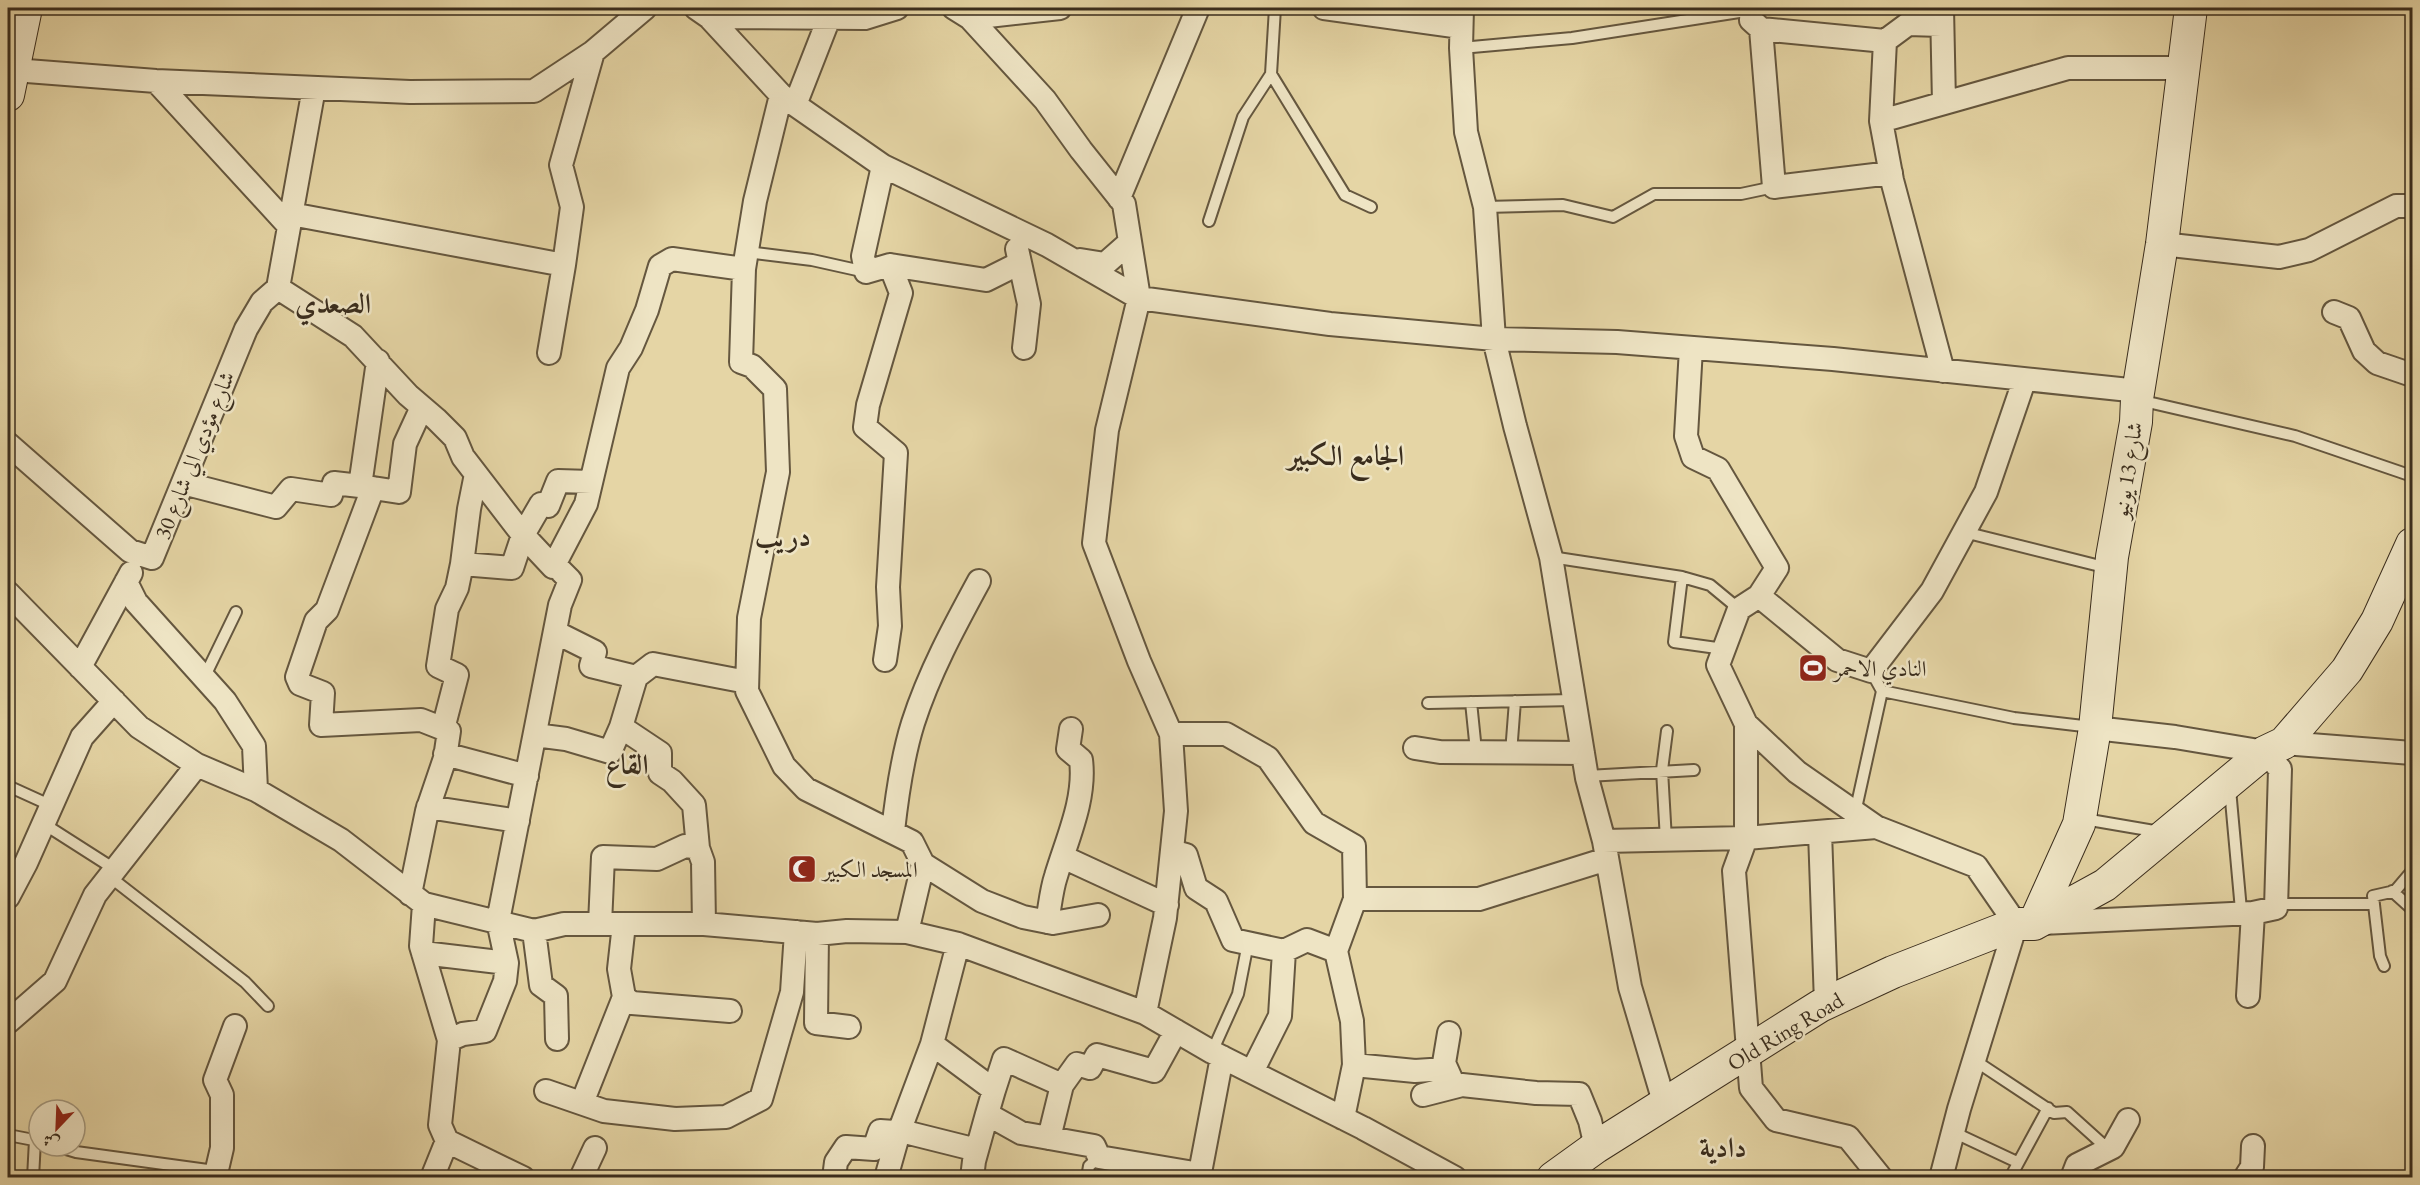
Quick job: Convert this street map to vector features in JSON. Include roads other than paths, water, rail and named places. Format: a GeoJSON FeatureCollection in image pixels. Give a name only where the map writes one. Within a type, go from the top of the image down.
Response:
{"type":"FeatureCollection","features":[{"type":"Feature","properties":{"kind":"street"},"geometry":{"type":"LineString","coordinates":[[26,8],[11,82],[156,81],[411,92],[534,92],[593,52],[645,8]]}},
{"type":"Feature","properties":{"kind":"street"},"geometry":{"type":"LineString","coordinates":[[702,12],[865,18],[897,8]]}},
{"type":"Feature","properties":{"kind":"street"},"geometry":{"type":"LineString","coordinates":[[962,13],[1060,8]]}},
{"type":"Feature","properties":{"kind":"street"},"geometry":{"type":"LineString","coordinates":[[1119,198],[1198,8]]}},
{"type":"Feature","properties":{"kind":"street"},"geometry":{"type":"LineString","coordinates":[[1324,8],[1461,28],[1466,132],[1485,207],[1494,339],[1551,557],[1587,776],[1605,850],[1630,987],[1665,1105]]}},
{"type":"Feature","properties":{"kind":"street","name":"شارع 13 يونيو"},"geometry":{"type":"LineString","coordinates":[[2025,924],[2080,818],[2095,728],[2111,568],[2136,422],[2138,395],[2162,244],[2191,8]]}},
{"type":"Feature","properties":{"kind":"street"},"geometry":{"type":"LineString","coordinates":[[702,12],[788,100],[883,166],[1012,228],[1139,298],[1330,324],[1494,339],[1617,342],[1833,359],[2138,395]]}},
{"type":"Feature","properties":{"kind":"street"},"geometry":{"type":"LineString","coordinates":[[962,13],[1046,100],[1081,150],[1124,204],[1139,298],[1107,430],[1094,543],[1139,661],[1171,734],[1176,811],[1167,904],[1145,1013]]}},
{"type":"Feature","properties":{"kind":"street"},"geometry":{"type":"LineString","coordinates":[[1891,173],[1774,187],[1755,15],[1885,41],[1908,24],[1942,16],[1944,103]]}},
{"type":"Feature","properties":{"kind":"street"},"geometry":{"type":"LineString","coordinates":[[829,18],[788,100],[755,201],[746,261],[741,362],[752,366],[775,389],[778,472],[749,618],[747,691],[784,766],[806,789],[912,842],[923,864],[982,901],[1023,917],[1053,923],[1098,915]]}},
{"type":"Feature","properties":{"kind":"street"},"geometry":{"type":"LineString","coordinates":[[1885,41],[1881,121],[1891,173],[1943,371]]}},
{"type":"Feature","properties":{"kind":"street"},"geometry":{"type":"LineString","coordinates":[[549,353],[572,207],[561,165],[593,52]]}},
{"type":"Feature","properties":{"kind":"street"},"geometry":{"type":"LineString","coordinates":[[1881,121],[2068,68],[2185,68]]}},
{"type":"Feature","properties":{"kind":"street"},"geometry":{"type":"LineString","coordinates":[[156,81],[290,220],[564,265]]}},
{"type":"Feature","properties":{"kind":"street"},"geometry":{"type":"LineString","coordinates":[[314,88],[278,288],[353,336],[455,438],[463,457],[523,535],[570,580],[560,605],[498,921],[507,963],[505,981],[485,1031],[463,1034],[449,1040]]}},
{"type":"Feature","properties":{"kind":"street"},"geometry":{"type":"LineString","coordinates":[[883,166],[863,256],[866,272],[890,265],[986,280],[1020,263]]}},
{"type":"Feature","properties":{"kind":"street"},"geometry":{"type":"LineString","coordinates":[[2162,244],[2279,257],[2309,250],[2397,206],[2412,206]]}},
{"type":"Feature","properties":{"kind":"street"},"geometry":{"type":"LineString","coordinates":[[1012,228],[1029,304],[1024,348]]}},
{"type":"Feature","properties":{"kind":"street"},"geometry":{"type":"LineString","coordinates":[[1070,259],[1105,264],[1130,242]]}},
{"type":"Feature","properties":{"kind":"street"},"geometry":{"type":"LineString","coordinates":[[554,567],[586,504],[618,368],[631,348],[660,266],[672,259],[746,261]]}},
{"type":"Feature","properties":{"kind":"street"},"geometry":{"type":"LineString","coordinates":[[885,660],[890,626],[888,587],[896,453],[866,427],[868,405],[901,293],[890,265]]}},
{"type":"Feature","properties":{"kind":"street","name":"شارع مؤدي الي شارع 30"},"geometry":{"type":"LineString","coordinates":[[8,444],[130,551],[152,558],[246,328],[262,302],[278,288]]}},
{"type":"Feature","properties":{"kind":"street"},"geometry":{"type":"LineString","coordinates":[[2334,312],[2349,318],[2364,351],[2377,363],[2412,375]]}},
{"type":"Feature","properties":{"kind":"street"},"geometry":{"type":"LineString","coordinates":[[1691,348],[1686,436],[1693,457],[1718,469],[1777,568],[1759,596],[1739,609],[1718,665],[1746,724],[1797,772],[1876,827],[1976,866],[2025,924]]}},
{"type":"Feature","properties":{"kind":"street"},"geometry":{"type":"LineString","coordinates":[[378,361],[366,487],[327,610],[316,621],[297,677],[300,684],[323,693],[321,725],[421,720],[449,731],[445,754],[428,807],[417,899],[421,946],[449,1040],[440,1125],[447,1141],[523,1178]]}},
{"type":"Feature","properties":{"kind":"street"},"geometry":{"type":"LineString","coordinates":[[1759,596],[1837,660],[1877,681],[1932,591],[1986,492],[2024,381]]}},
{"type":"Feature","properties":{"kind":"street"},"geometry":{"type":"LineString","coordinates":[[183,483],[276,507],[291,489],[331,495],[334,483],[399,492],[405,444],[422,407]]}},
{"type":"Feature","properties":{"kind":"street"},"geometry":{"type":"LineString","coordinates":[[443,729],[457,675],[438,666],[447,609],[457,588],[462,564],[476,474]]}},
{"type":"Feature","properties":{"kind":"street"},"geometry":{"type":"LineString","coordinates":[[462,564],[512,568],[523,535],[541,504],[548,506],[558,481],[591,482]]}},
{"type":"Feature","properties":{"kind":"street","name":"Old Ring Road"},"geometry":{"type":"LineString","coordinates":[[1553,1178],[1596,1147],[1826,1003],[1893,972],[2025,924],[2105,885],[2275,747],[2347,670],[2377,621],[2412,544]]}},
{"type":"Feature","properties":{"kind":"street"},"geometry":{"type":"LineString","coordinates":[[80,667],[132,571],[130,551]]}},
{"type":"Feature","properties":{"kind":"street"},"geometry":{"type":"LineString","coordinates":[[893,831],[899,784],[913,724],[941,650],[979,581]]}},
{"type":"Feature","properties":{"kind":"street"},"geometry":{"type":"LineString","coordinates":[[126,582],[136,602],[225,701],[254,746],[256,790]]}},
{"type":"Feature","properties":{"kind":"street"},"geometry":{"type":"LineString","coordinates":[[9,600],[139,727],[197,765],[256,790],[341,840],[417,899],[534,931],[564,924],[704,924],[806,933],[907,932],[958,944],[1145,1013],[1217,1054],[1455,1178]]}},
{"type":"Feature","properties":{"kind":"street"},"geometry":{"type":"LineString","coordinates":[[555,632],[595,652],[591,666],[636,677]]}},
{"type":"Feature","properties":{"kind":"street"},"geometry":{"type":"LineString","coordinates":[[535,735],[566,739],[610,752],[621,727],[636,677],[653,664],[747,682]]}},
{"type":"Feature","properties":{"kind":"street"},"geometry":{"type":"LineString","coordinates":[[8,897],[48,815],[82,737],[114,701]]}},
{"type":"Feature","properties":{"kind":"street"},"geometry":{"type":"LineString","coordinates":[[1746,724],[1746,838],[1734,871],[1751,1088],[1776,1120],[1848,1137],[1881,1178]]}},
{"type":"Feature","properties":{"kind":"street"},"geometry":{"type":"LineString","coordinates":[[621,727],[660,753],[660,773],[672,781],[694,805],[703,862],[704,924]]}},
{"type":"Feature","properties":{"kind":"street"},"geometry":{"type":"LineString","coordinates":[[2095,728],[2275,747],[2412,753]]}},
{"type":"Feature","properties":{"kind":"street"},"geometry":{"type":"LineString","coordinates":[[1047,922],[1055,877],[1063,857],[1084,780],[1082,760],[1068,749],[1071,729]]}},
{"type":"Feature","properties":{"kind":"street"},"geometry":{"type":"LineString","coordinates":[[1171,734],[1226,734],[1268,758],[1314,823],[1354,846],[1355,899],[1336,951],[1352,1021],[1354,1065],[1343,1118]]}},
{"type":"Feature","properties":{"kind":"street"},"geometry":{"type":"LineString","coordinates":[[2025,924],[2253,913],[2276,908],[2280,769],[2275,747]]}},
{"type":"Feature","properties":{"kind":"street"},"geometry":{"type":"LineString","coordinates":[[1415,748],[1440,752],[1583,753]]}},
{"type":"Feature","properties":{"kind":"street"},"geometry":{"type":"LineString","coordinates":[[445,754],[527,776]]}},
{"type":"Feature","properties":{"kind":"street"},"geometry":{"type":"LineString","coordinates":[[9,1017],[55,981],[95,896],[197,765]]}},
{"type":"Feature","properties":{"kind":"street"},"geometry":{"type":"LineString","coordinates":[[428,807],[518,821]]}},
{"type":"Feature","properties":{"kind":"street"},"geometry":{"type":"LineString","coordinates":[[1355,899],[1479,899],[1605,850],[1666,840],[1746,838],[1876,827]]}},
{"type":"Feature","properties":{"kind":"street"},"geometry":{"type":"LineString","coordinates":[[1820,832],[1826,1003]]}},
{"type":"Feature","properties":{"kind":"street"},"geometry":{"type":"LineString","coordinates":[[600,924],[603,857],[657,859],[685,846],[699,848]]}},
{"type":"Feature","properties":{"kind":"street"},"geometry":{"type":"LineString","coordinates":[[1172,851],[1186,855],[1196,888],[1216,901],[1233,940],[1284,951],[1307,940],[1336,951]]}},
{"type":"Feature","properties":{"kind":"street"},"geometry":{"type":"LineString","coordinates":[[1063,857],[1167,904]]}},
{"type":"Feature","properties":{"kind":"street"},"geometry":{"type":"LineString","coordinates":[[907,932],[923,864]]}},
{"type":"Feature","properties":{"kind":"street"},"geometry":{"type":"LineString","coordinates":[[2248,996],[2253,913]]}},
{"type":"Feature","properties":{"kind":"street"},"geometry":{"type":"LineString","coordinates":[[582,1104],[624,997],[619,969],[624,924]]}},
{"type":"Feature","properties":{"kind":"street"},"geometry":{"type":"LineString","coordinates":[[1941,1178],[1974,1060],[2025,924]]}},
{"type":"Feature","properties":{"kind":"street"},"geometry":{"type":"LineString","coordinates":[[534,931],[541,985],[556,996],[557,1039]]}},
{"type":"Feature","properties":{"kind":"street"},"geometry":{"type":"LineString","coordinates":[[806,933],[816,1023],[849,1027]]}},
{"type":"Feature","properties":{"kind":"street"},"geometry":{"type":"LineString","coordinates":[[546,1091],[604,1111],[675,1119],[726,1117],[761,1099],[792,992],[806,933]]}},
{"type":"Feature","properties":{"kind":"street"},"geometry":{"type":"LineString","coordinates":[[886,1178],[898,1132],[932,1044],[958,944]]}},
{"type":"Feature","properties":{"kind":"street"},"geometry":{"type":"LineString","coordinates":[[1252,1072],[1280,1016],[1284,951]]}},
{"type":"Feature","properties":{"kind":"street"},"geometry":{"type":"LineString","coordinates":[[423,953],[507,963]]}},
{"type":"Feature","properties":{"kind":"street"},"geometry":{"type":"LineString","coordinates":[[624,997],[632,1003],[730,1011]]}},
{"type":"Feature","properties":{"kind":"street"},"geometry":{"type":"LineString","coordinates":[[215,1174],[222,1148],[222,1095],[215,1080],[235,1026]]}},
{"type":"Feature","properties":{"kind":"street"},"geometry":{"type":"LineString","coordinates":[[1049,1138],[1062,1085],[1077,1064],[1090,1068],[1097,1055],[1154,1071],[1176,1031]]}},
{"type":"Feature","properties":{"kind":"street"},"geometry":{"type":"LineString","coordinates":[[1449,1033],[1444,1063],[1451,1078]]}},
{"type":"Feature","properties":{"kind":"street"},"geometry":{"type":"LineString","coordinates":[[932,1044],[994,1090]]}},
{"type":"Feature","properties":{"kind":"street"},"geometry":{"type":"LineString","coordinates":[[987,1114],[1022,1133],[1094,1146],[1099,1157],[1199,1176],[1217,1054]]}},
{"type":"Feature","properties":{"kind":"street"},"geometry":{"type":"LineString","coordinates":[[972,1178],[977,1150],[1004,1059],[1062,1085]]}},
{"type":"Feature","properties":{"kind":"street"},"geometry":{"type":"LineString","coordinates":[[1354,1065],[1415,1071],[1451,1078],[1462,1085],[1536,1093],[1579,1094],[1590,1121],[1596,1147]]}},
{"type":"Feature","properties":{"kind":"street"},"geometry":{"type":"LineString","coordinates":[[1423,1095],[1451,1078]]}},
{"type":"Feature","properties":{"kind":"street"},"geometry":{"type":"LineString","coordinates":[[2072,1178],[2077,1165],[2113,1147],[2128,1120]]}},
{"type":"Feature","properties":{"kind":"street"},"geometry":{"type":"LineString","coordinates":[[834,1178],[836,1162],[846,1147],[874,1149],[880,1131],[898,1132],[977,1150]]}},
{"type":"Feature","properties":{"kind":"street"},"geometry":{"type":"LineString","coordinates":[[432,1178],[447,1141]]}},
{"type":"Feature","properties":{"kind":"street"},"geometry":{"type":"LineString","coordinates":[[2245,1178],[2252,1167],[2253,1146]]}},
{"type":"Feature","properties":{"kind":"street"},"geometry":{"type":"LineString","coordinates":[[582,1178],[595,1148]]}},
{"type":"Feature","properties":{"kind":"lane"},"geometry":{"type":"LineString","coordinates":[[1209,221],[1243,117],[1271,74],[1275,8]]}},
{"type":"Feature","properties":{"kind":"lane"},"geometry":{"type":"LineString","coordinates":[[1461,28],[1572,38],[1755,15]]}},
{"type":"Feature","properties":{"kind":"lane"},"geometry":{"type":"LineString","coordinates":[[1271,74],[1345,195],[1371,207]]}},
{"type":"Feature","properties":{"kind":"lane"},"geometry":{"type":"LineString","coordinates":[[1485,207],[1563,205],[1613,217],[1653,194],[1741,194],[1774,187]]}},
{"type":"Feature","properties":{"kind":"lane"},"geometry":{"type":"LineString","coordinates":[[746,261],[812,260],[866,272]]}},
{"type":"Feature","properties":{"kind":"lane"},"geometry":{"type":"LineString","coordinates":[[2138,395],[2295,436],[2412,476]]}},
{"type":"Feature","properties":{"kind":"lane"},"geometry":{"type":"LineString","coordinates":[[1964,532],[2111,568]]}},
{"type":"Feature","properties":{"kind":"lane"},"geometry":{"type":"LineString","coordinates":[[1551,557],[1682,577],[1710,585],[1739,609]]}},
{"type":"Feature","properties":{"kind":"lane"},"geometry":{"type":"LineString","coordinates":[[1682,577],[1674,642],[1724,649]]}},
{"type":"Feature","properties":{"kind":"lane"},"geometry":{"type":"LineString","coordinates":[[204,678],[236,612]]}},
{"type":"Feature","properties":{"kind":"lane"},"geometry":{"type":"LineString","coordinates":[[1855,813],[1877,681],[2014,718],[2095,728]]}},
{"type":"Feature","properties":{"kind":"lane"},"geometry":{"type":"LineString","coordinates":[[1428,704],[1574,700]]}},
{"type":"Feature","properties":{"kind":"lane"},"geometry":{"type":"LineString","coordinates":[[1511,753],[1515,701]]}},
{"type":"Feature","properties":{"kind":"lane"},"geometry":{"type":"LineString","coordinates":[[1472,702],[1476,751]]}},
{"type":"Feature","properties":{"kind":"lane"},"geometry":{"type":"LineString","coordinates":[[1666,840],[1662,770],[1667,731]]}},
{"type":"Feature","properties":{"kind":"lane"},"geometry":{"type":"LineString","coordinates":[[1587,776],[1694,770]]}},
{"type":"Feature","properties":{"kind":"lane"},"geometry":{"type":"LineString","coordinates":[[2230,783],[2241,910],[2253,913]]}},
{"type":"Feature","properties":{"kind":"lane"},"geometry":{"type":"LineString","coordinates":[[8,786],[48,815],[113,873],[245,982],[268,1006]]}},
{"type":"Feature","properties":{"kind":"lane"},"geometry":{"type":"LineString","coordinates":[[2080,818],[2169,834]]}},
{"type":"Feature","properties":{"kind":"lane"},"geometry":{"type":"LineString","coordinates":[[2384,966],[2380,956],[2373,896],[2392,891],[2412,871]]}},
{"type":"Feature","properties":{"kind":"lane"},"geometry":{"type":"LineString","coordinates":[[2392,891],[2412,909]]}},
{"type":"Feature","properties":{"kind":"lane"},"geometry":{"type":"LineString","coordinates":[[2276,904],[2374,904]]}},
{"type":"Feature","properties":{"kind":"lane"},"geometry":{"type":"LineString","coordinates":[[1217,1054],[1238,994],[1248,943]]}},
{"type":"Feature","properties":{"kind":"lane"},"geometry":{"type":"LineString","coordinates":[[1974,1060],[2054,1113],[2067,1112],[2109,1149]]}},
{"type":"Feature","properties":{"kind":"lane"},"geometry":{"type":"LineString","coordinates":[[2010,1178],[2048,1108]]}},
{"type":"Feature","properties":{"kind":"lane"},"geometry":{"type":"LineString","coordinates":[[1953,1132],[2017,1162]]}},
{"type":"Feature","properties":{"kind":"lane"},"geometry":{"type":"LineString","coordinates":[[8,1135],[27,1139]]}},
{"type":"Feature","properties":{"kind":"lane"},"geometry":{"type":"LineString","coordinates":[[87,1154],[215,1174]]}},
{"type":"Feature","properties":{"kind":"lane"},"geometry":{"type":"LineString","coordinates":[[1087,1178],[1089,1166],[1099,1157]]}},
{"type":"Feature","properties":{"kind":"lane"},"geometry":{"type":"LineString","coordinates":[[33,1178],[35,1158]]}},
{"type":"Feature","properties":{"kind":"place","name":"النادي الاحمر"},"geometry":{"type":"Point","coordinates":[1813,668]}},
{"type":"Feature","properties":{"kind":"place","name":"المسجد الكبير"},"geometry":{"type":"Point","coordinates":[802,869]}},
{"type":"Feature","properties":{"kind":"district","name":"الصعدي"},"geometry":{"type":"Point","coordinates":[333,303]}},
{"type":"Feature","properties":{"kind":"district","name":"الجامع الكبير"},"geometry":{"type":"Point","coordinates":[1346,455]}},
{"type":"Feature","properties":{"kind":"district","name":"دريب"},"geometry":{"type":"Point","coordinates":[783,536]}},
{"type":"Feature","properties":{"kind":"district","name":"القاع"},"geometry":{"type":"Point","coordinates":[627,764]}},
{"type":"Feature","properties":{"kind":"district","name":"دادية"},"geometry":{"type":"Point","coordinates":[1723,1147]}}]}
